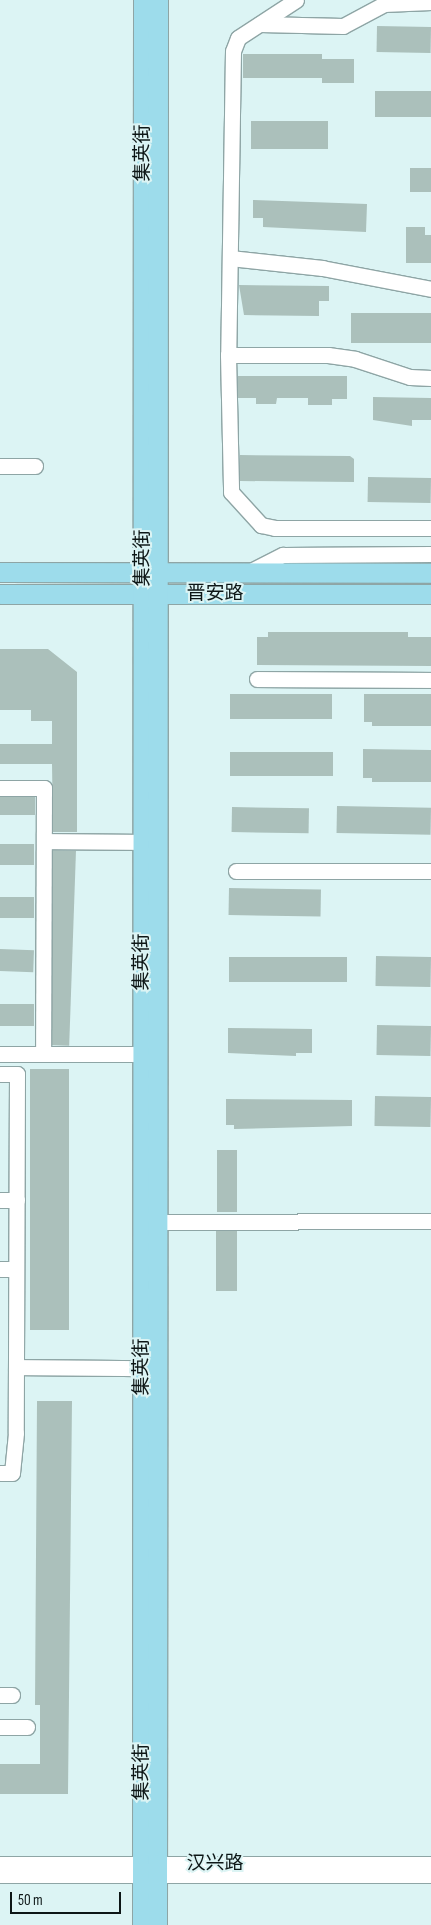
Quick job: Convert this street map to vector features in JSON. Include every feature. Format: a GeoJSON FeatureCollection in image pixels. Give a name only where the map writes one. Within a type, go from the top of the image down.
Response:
{"type":"FeatureCollection","features":[{"type":"Feature","properties":{"kind":"main road","name":"集英街"},"geometry":{"type":"LineString","coordinates":[[139,1920],[149,1870],[157,1222],[143,0]]}},
{"type":"Feature","properties":{"kind":"main road","name":"集英街"},"geometry":{"type":"LineString","coordinates":[[150,572],[158,0]]}},
{"type":"Feature","properties":{"kind":"main road","name":"晋安路"},"geometry":{"type":"LineString","coordinates":[[0,572],[431,573]]}},
{"type":"Feature","properties":{"kind":"main road","name":"晋安路"},"geometry":{"type":"LineString","coordinates":[[0,594],[431,594]]}},
{"type":"Feature","properties":{"kind":"main road","name":"集英街"},"geometry":{"type":"LineString","coordinates":[[150,594],[142,842],[142,1368],[149,1870],[157,1925]]}},
{"type":"Feature","properties":{"kind":"street"},"geometry":{"type":"LineString","coordinates":[[296,0],[238,38],[233,51],[228,356],[229,485],[234,498],[261,526],[431,528]]}},
{"type":"Feature","properties":{"kind":"street"},"geometry":{"type":"LineString","coordinates":[[260,24],[342,26],[384,4],[431,2]]}},
{"type":"Feature","properties":{"kind":"street"},"geometry":{"type":"LineString","coordinates":[[230,258],[322,268],[431,289]]}},
{"type":"Feature","properties":{"kind":"street"},"geometry":{"type":"LineString","coordinates":[[228,356],[328,355],[355,359],[410,377],[431,378]]}},
{"type":"Feature","properties":{"kind":"street"},"geometry":{"type":"LineString","coordinates":[[0,466],[35,466]]}},
{"type":"Feature","properties":{"kind":"street"},"geometry":{"type":"LineString","coordinates":[[248,573],[283,555],[431,554]]}},
{"type":"Feature","properties":{"kind":"street"},"geometry":{"type":"LineString","coordinates":[[257,679],[431,680]]}},
{"type":"Feature","properties":{"kind":"street"},"geometry":{"type":"LineString","coordinates":[[0,788],[44,788],[43,1054]]}},
{"type":"Feature","properties":{"kind":"street"},"geometry":{"type":"LineString","coordinates":[[44,841],[142,842]]}},
{"type":"Feature","properties":{"kind":"street"},"geometry":{"type":"LineString","coordinates":[[236,871],[431,871]]}},
{"type":"Feature","properties":{"kind":"street"},"geometry":{"type":"LineString","coordinates":[[0,1054],[142,1054]]}},
{"type":"Feature","properties":{"kind":"street"},"geometry":{"type":"LineString","coordinates":[[0,1074],[18,1074],[16,1433],[12,1473],[0,1473]]}},
{"type":"Feature","properties":{"kind":"street"},"geometry":{"type":"LineString","coordinates":[[0,1200],[17,1200]]}},
{"type":"Feature","properties":{"kind":"street"},"geometry":{"type":"LineString","coordinates":[[157,1222],[431,1221]]}},
{"type":"Feature","properties":{"kind":"street"},"geometry":{"type":"LineString","coordinates":[[0,1269],[16,1269]]}},
{"type":"Feature","properties":{"kind":"street"},"geometry":{"type":"LineString","coordinates":[[16,1367],[142,1368]]}},
{"type":"Feature","properties":{"kind":"street"},"geometry":{"type":"LineString","coordinates":[[0,1727],[27,1727]]}},
{"type":"Feature","properties":{"kind":"street","name":"汉兴路"},"geometry":{"type":"LineString","coordinates":[[0,1864],[149,1870],[431,1876]]}},
{"type":"Feature","properties":{"kind":"street","name":"汉兴路"},"geometry":{"type":"LineString","coordinates":[[0,1875],[431,1864]]}},
{"type":"Feature","properties":{"kind":"building"},"geometry":{"type":"Polygon","coordinates":[[[377,26],[431,27],[431,53],[377,52],[377,26]]]}},
{"type":"Feature","properties":{"kind":"building"},"geometry":{"type":"Polygon","coordinates":[[[243,54],[322,54],[322,59],[354,59],[354,83],[322,83],[322,78],[243,78],[243,54]]]}},
{"type":"Feature","properties":{"kind":"building"},"geometry":{"type":"Polygon","coordinates":[[[375,91],[431,91],[431,117],[375,117],[375,91]]]}},
{"type":"Feature","properties":{"kind":"building"},"geometry":{"type":"Polygon","coordinates":[[[251,121],[328,121],[328,149],[251,149],[251,121]]]}},
{"type":"Feature","properties":{"kind":"building"},"geometry":{"type":"Polygon","coordinates":[[[410,168],[431,168],[431,192],[410,192],[410,168]]]}},
{"type":"Feature","properties":{"kind":"building"},"geometry":{"type":"Polygon","coordinates":[[[253,200],[367,204],[366,232],[263,227],[263,218],[253,218],[253,200]]]}},
{"type":"Feature","properties":{"kind":"building"},"geometry":{"type":"Polygon","coordinates":[[[406,227],[425,227],[425,235],[431,235],[431,263],[406,263],[406,227]]]}},
{"type":"Feature","properties":{"kind":"building"},"geometry":{"type":"Polygon","coordinates":[[[239,285],[329,286],[329,301],[319,301],[319,316],[244,315],[239,285]]]}},
{"type":"Feature","properties":{"kind":"building"},"geometry":{"type":"Polygon","coordinates":[[[351,313],[431,313],[431,343],[351,343],[351,313]]]}},
{"type":"Feature","properties":{"kind":"building"},"geometry":{"type":"Polygon","coordinates":[[[238,376],[347,376],[347,399],[332,399],[332,405],[308,405],[308,398],[277,398],[276,404],[256,404],[256,398],[238,398],[238,376]]]}},
{"type":"Feature","properties":{"kind":"building"},"geometry":{"type":"Polygon","coordinates":[[[373,397],[431,398],[431,420],[412,420],[412,426],[373,420],[373,397]]]}},
{"type":"Feature","properties":{"kind":"building"},"geometry":{"type":"Polygon","coordinates":[[[240,455],[350,456],[354,459],[354,482],[240,481],[240,455]]]}},
{"type":"Feature","properties":{"kind":"building"},"geometry":{"type":"Polygon","coordinates":[[[368,477],[431,478],[431,503],[368,502],[368,477]]]}},
{"type":"Feature","properties":{"kind":"building"},"geometry":{"type":"Polygon","coordinates":[[[268,632],[408,632],[408,637],[431,637],[431,666],[257,665],[257,637],[268,637],[268,632]]]}},
{"type":"Feature","properties":{"kind":"building"},"geometry":{"type":"Polygon","coordinates":[[[0,649],[48,649],[77,672],[77,832],[53,832],[52,764],[0,764],[0,744],[52,744],[52,721],[31,721],[31,710],[0,710],[0,649]]]}},
{"type":"Feature","properties":{"kind":"building"},"geometry":{"type":"Polygon","coordinates":[[[230,694],[332,694],[332,719],[230,719],[230,694]]]}},
{"type":"Feature","properties":{"kind":"building"},"geometry":{"type":"Polygon","coordinates":[[[364,694],[431,694],[431,726],[372,726],[372,722],[364,722],[364,694]]]}},
{"type":"Feature","properties":{"kind":"building"},"geometry":{"type":"Polygon","coordinates":[[[363,749],[431,750],[431,782],[372,782],[372,778],[363,778],[363,749]]]}},
{"type":"Feature","properties":{"kind":"building"},"geometry":{"type":"Polygon","coordinates":[[[230,752],[333,752],[333,776],[230,776],[230,752]]]}},
{"type":"Feature","properties":{"kind":"building"},"geometry":{"type":"Polygon","coordinates":[[[0,797],[35,797],[35,815],[0,815],[0,797]]]}},
{"type":"Feature","properties":{"kind":"building"},"geometry":{"type":"Polygon","coordinates":[[[337,806],[431,808],[431,835],[337,833],[337,806]]]}},
{"type":"Feature","properties":{"kind":"building"},"geometry":{"type":"Polygon","coordinates":[[[232,807],[309,808],[309,833],[232,832],[232,807]]]}},
{"type":"Feature","properties":{"kind":"building"},"geometry":{"type":"Polygon","coordinates":[[[0,844],[34,844],[34,865],[0,865],[0,844]]]}},
{"type":"Feature","properties":{"kind":"building"},"geometry":{"type":"Polygon","coordinates":[[[53,850],[76,851],[69,1046],[46,1045],[53,850]]]}},
{"type":"Feature","properties":{"kind":"building"},"geometry":{"type":"Polygon","coordinates":[[[229,888],[321,890],[321,917],[229,915],[229,888]]]}},
{"type":"Feature","properties":{"kind":"building"},"geometry":{"type":"Polygon","coordinates":[[[0,897],[34,897],[34,918],[0,918],[0,897]]]}},
{"type":"Feature","properties":{"kind":"building"},"geometry":{"type":"Polygon","coordinates":[[[0,949],[34,950],[33,972],[0,971],[0,949]]]}},
{"type":"Feature","properties":{"kind":"building"},"geometry":{"type":"Polygon","coordinates":[[[376,956],[431,957],[430,987],[375,986],[376,956]]]}},
{"type":"Feature","properties":{"kind":"building"},"geometry":{"type":"Polygon","coordinates":[[[229,957],[347,957],[347,982],[229,982],[229,957]]]}},
{"type":"Feature","properties":{"kind":"building"},"geometry":{"type":"Polygon","coordinates":[[[0,1004],[34,1004],[34,1026],[0,1026],[0,1004]]]}},
{"type":"Feature","properties":{"kind":"building"},"geometry":{"type":"Polygon","coordinates":[[[377,1025],[431,1026],[430,1056],[376,1055],[377,1025]]]}},
{"type":"Feature","properties":{"kind":"building"},"geometry":{"type":"Polygon","coordinates":[[[228,1028],[312,1029],[312,1053],[296,1053],[296,1056],[228,1053],[228,1028]]]}},
{"type":"Feature","properties":{"kind":"building"},"geometry":{"type":"Polygon","coordinates":[[[30,1069],[69,1069],[69,1330],[30,1330],[30,1069]]]}},
{"type":"Feature","properties":{"kind":"building"},"geometry":{"type":"Polygon","coordinates":[[[375,1096],[431,1097],[430,1127],[374,1126],[375,1096]]]}},
{"type":"Feature","properties":{"kind":"building"},"geometry":{"type":"Polygon","coordinates":[[[226,1099],[352,1100],[352,1126],[234,1129],[234,1125],[226,1125],[226,1099]]]}},
{"type":"Feature","properties":{"kind":"building"},"geometry":{"type":"Polygon","coordinates":[[[217,1150],[237,1150],[237,1212],[217,1212],[217,1150]]]}},
{"type":"Feature","properties":{"kind":"building"},"geometry":{"type":"Polygon","coordinates":[[[216,1231],[237,1231],[237,1291],[216,1291],[216,1231]]]}},
{"type":"Feature","properties":{"kind":"building"},"geometry":{"type":"Polygon","coordinates":[[[37,1401],[72,1401],[68,1794],[0,1794],[0,1764],[40,1764],[40,1705],[35,1705],[37,1401]]]}}]}
